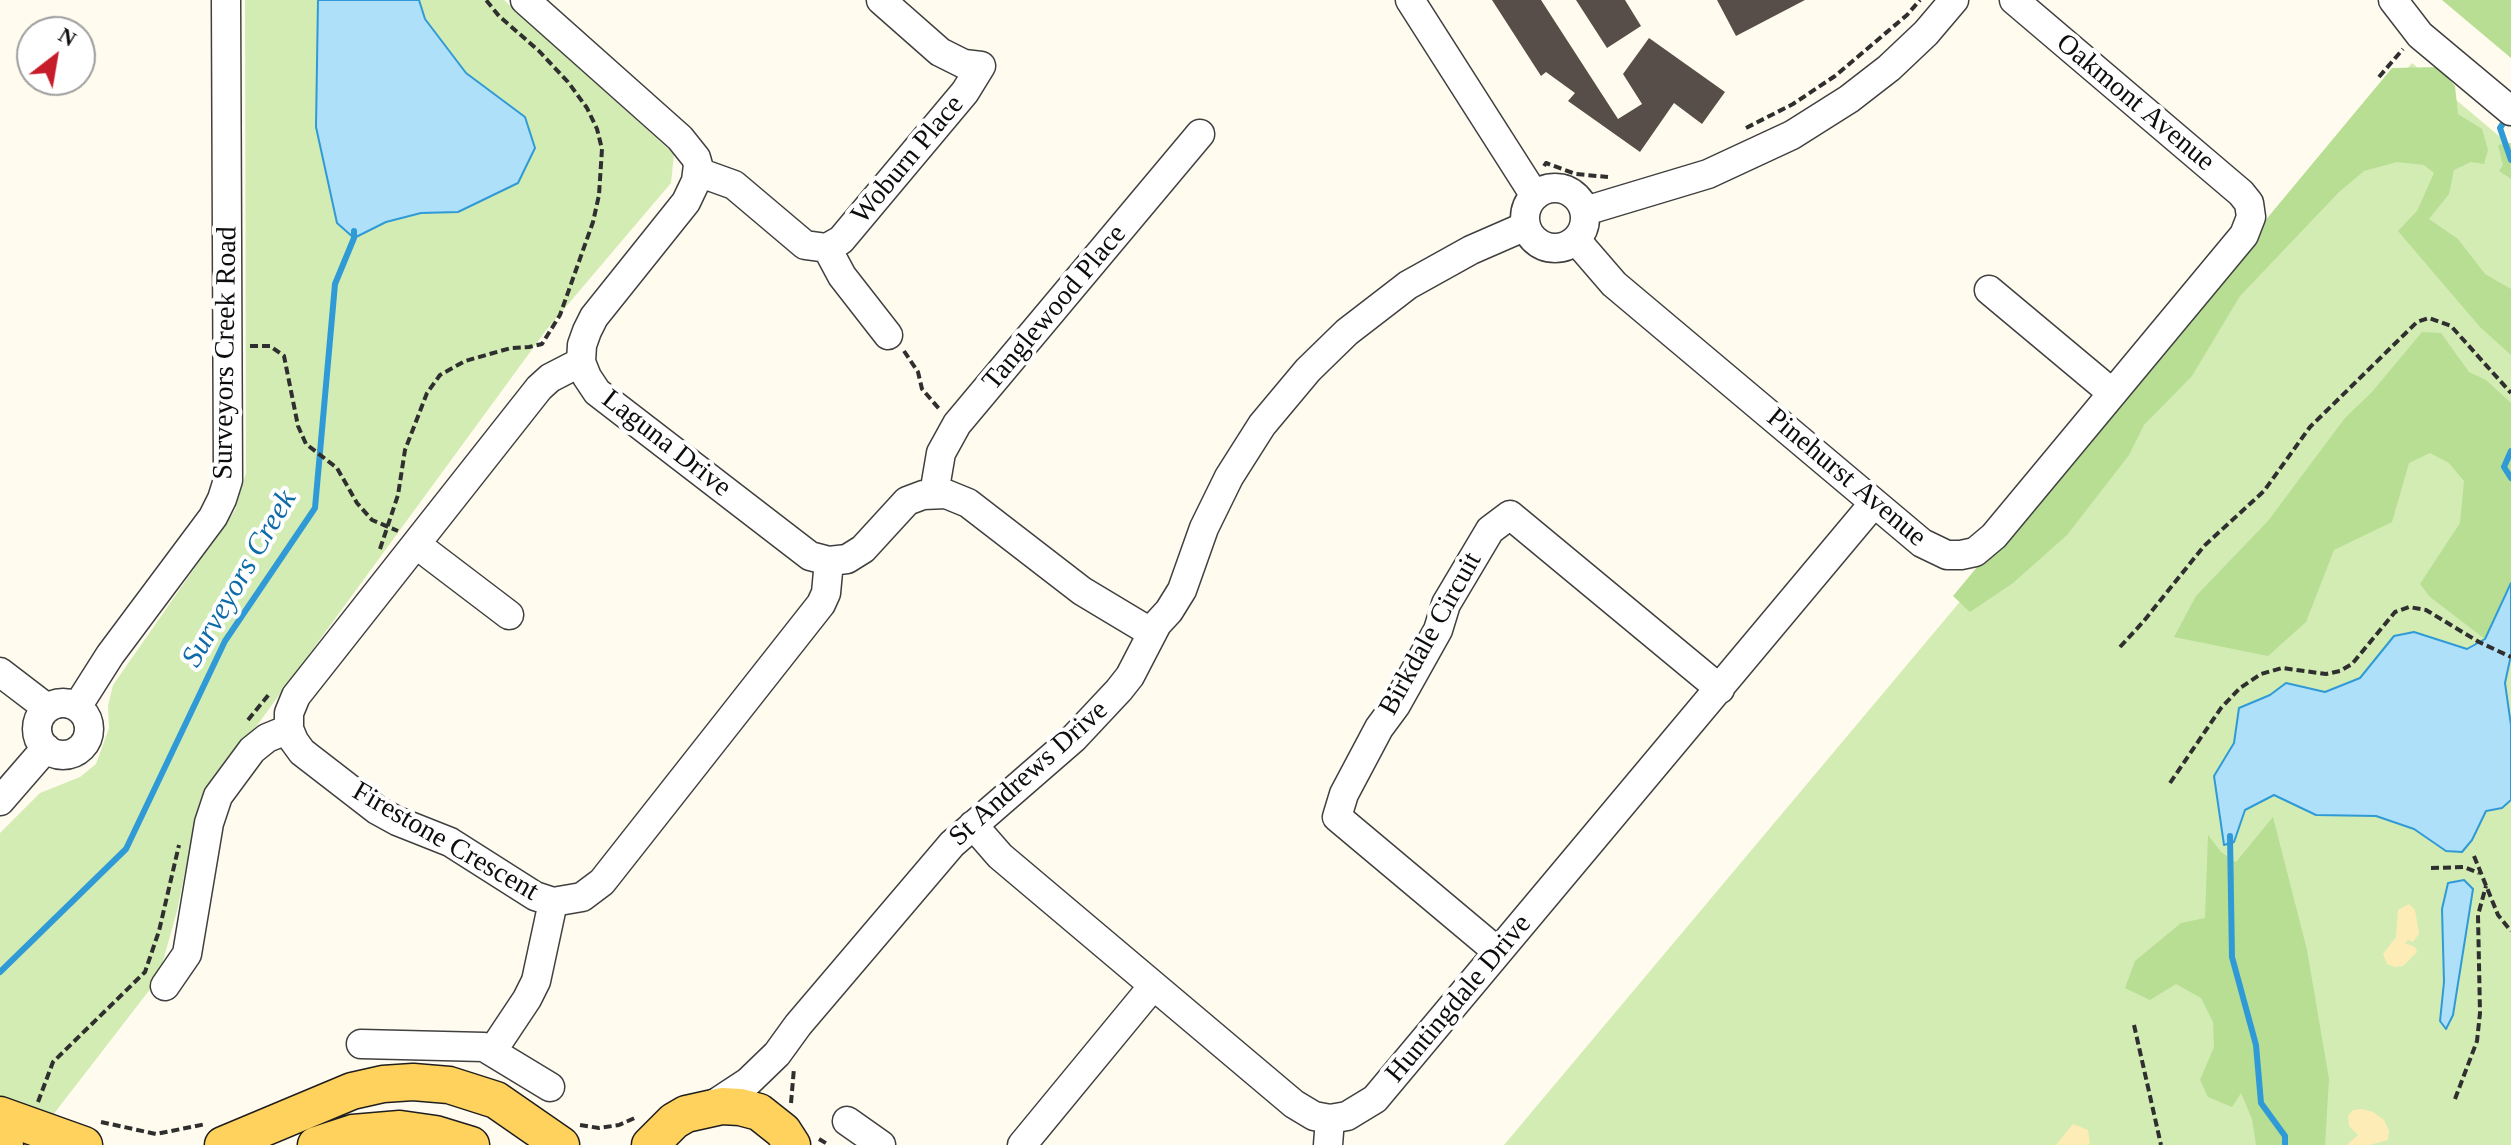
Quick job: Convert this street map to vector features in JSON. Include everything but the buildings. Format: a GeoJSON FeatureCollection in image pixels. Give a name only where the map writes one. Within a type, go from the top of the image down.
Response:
{"type":"FeatureCollection","features":[{"type":"Feature","properties":{"kind":"main road"},"geometry":{"type":"LineString","coordinates":[[223,1145],[352,1091],[383,1084],[413,1082],[449,1085],[496,1100],[561,1145]]}},
{"type":"Feature","properties":{"kind":"main road"},"geometry":{"type":"LineString","coordinates":[[649,1144],[674,1121],[697,1109],[710,1107],[749,1109],[789,1138]]}},
{"type":"Feature","properties":{"kind":"main road"},"geometry":{"type":"LineString","coordinates":[[0,1115],[84,1145]]}},
{"type":"Feature","properties":{"kind":"main road"},"geometry":{"type":"LineString","coordinates":[[316,1145],[353,1133],[400,1129],[435,1134],[471,1145]]}},
{"type":"Feature","properties":{"kind":"street","name":"Surveyors Creek Road"},"geometry":{"type":"LineString","coordinates":[[77,707],[110,655],[213,517],[222,499],[229,464],[226,0]]}},
{"type":"Feature","properties":{"kind":"street"},"geometry":{"type":"LineString","coordinates":[[525,0],[680,138],[696,158],[698,172]]}},
{"type":"Feature","properties":{"kind":"street","name":"Woburn Place"},"geometry":{"type":"LineString","coordinates":[[698,172],[734,185],[805,245],[827,248],[841,240],[965,92],[981,66],[964,64],[940,52],[881,0]]}},
{"type":"Feature","properties":{"kind":"street"},"geometry":{"type":"LineString","coordinates":[[1410,0],[1535,196]]}},
{"type":"Feature","properties":{"kind":"street","name":"Oakmont Avenue"},"geometry":{"type":"LineString","coordinates":[[2014,0],[2241,193],[2251,210]]}},
{"type":"Feature","properties":{"kind":"street"},"geometry":{"type":"LineString","coordinates":[[2393,0],[2420,35],[2511,111]]}},
{"type":"Feature","properties":{"kind":"street"},"geometry":{"type":"LineString","coordinates":[[1585,211],[1708,174],[1792,135],[1869,85],[1926,33],[1935,4]]}},
{"type":"Feature","properties":{"kind":"street","name":"Tanglewood Place"},"geometry":{"type":"LineString","coordinates":[[934,494],[941,453],[957,424],[1200,134]]}},
{"type":"Feature","properties":{"kind":"street","name":"Laguna Drive"},"geometry":{"type":"LineString","coordinates":[[698,172],[686,202],[594,317],[582,345],[581,362],[597,392],[801,550],[829,561]]}},
{"type":"Feature","properties":{"kind":"street"},"geometry":{"type":"LineString","coordinates":[[1551,188],[1560,188],[1576,196],[1585,211],[1583,232],[1576,240],[1561,248],[1543,246],[1530,234],[1526,226],[1526,210],[1535,196],[1551,188]]}},
{"type":"Feature","properties":{"kind":"street","name":"Pinehurst Avenue"},"geometry":{"type":"LineString","coordinates":[[1576,240],[1614,284],[1874,503],[1929,548],[1955,555],[1975,552],[1994,536],[2244,235],[2250,223],[2251,210]]}},
{"type":"Feature","properties":{"kind":"street","name":"St Andrews Drive"},"geometry":{"type":"LineString","coordinates":[[710,1107],[741,1087],[777,1054],[932,865],[1096,716],[1130,676],[1152,633],[1182,590],[1208,518],[1237,464],[1276,407],[1308,370],[1347,332],[1408,285],[1460,255],[1526,226]]}},
{"type":"Feature","properties":{"kind":"street","name":"Woburn Place"},"geometry":{"type":"LineString","coordinates":[[827,248],[842,276],[888,335]]}},
{"type":"Feature","properties":{"kind":"street"},"geometry":{"type":"LineString","coordinates":[[1989,290],[2111,392]]}},
{"type":"Feature","properties":{"kind":"street"},"geometry":{"type":"LineString","coordinates":[[165,986],[187,954],[209,823],[218,796],[260,742],[289,729],[289,713],[296,696],[539,388],[550,378],[581,362]]}},
{"type":"Feature","properties":{"kind":"street"},"geometry":{"type":"LineString","coordinates":[[829,561],[840,561],[854,555],[872,541],[907,501],[923,495],[946,494],[968,503],[1082,591],[1152,633]]}},
{"type":"Feature","properties":{"kind":"street","name":"Huntingdale Drive"},"geometry":{"type":"LineString","coordinates":[[973,825],[1000,856],[1294,1104],[1314,1116],[1329,1132],[1375,1099],[1874,503]]}},
{"type":"Feature","properties":{"kind":"street","name":"Birkdale Circuit"},"geometry":{"type":"LineString","coordinates":[[1498,952],[1337,817],[1344,794],[1379,728],[1396,705],[1438,630],[1446,604],[1490,530],[1510,515],[1720,689]]}},
{"type":"Feature","properties":{"kind":"street"},"geometry":{"type":"LineString","coordinates":[[417,545],[509,615]]}},
{"type":"Feature","properties":{"kind":"street","name":"Firestone Crescent"},"geometry":{"type":"LineString","coordinates":[[289,729],[302,752],[377,810],[450,842],[535,896],[553,902],[582,897],[602,882],[821,604],[826,593],[829,561]]}},
{"type":"Feature","properties":{"kind":"street"},"geometry":{"type":"LineString","coordinates":[[0,672],[47,708]]}},
{"type":"Feature","properties":{"kind":"street"},"geometry":{"type":"LineString","coordinates":[[62,702],[77,707],[88,720],[88,737],[84,744],[61,755],[46,748],[37,728],[47,708],[62,702]]}},
{"type":"Feature","properties":{"kind":"street"},"geometry":{"type":"LineString","coordinates":[[0,801],[46,748]]}},
{"type":"Feature","properties":{"kind":"street"},"geometry":{"type":"LineString","coordinates":[[493,1050],[536,981],[553,902]]}},
{"type":"Feature","properties":{"kind":"street"},"geometry":{"type":"LineString","coordinates":[[1022,1145],[1153,986]]}},
{"type":"Feature","properties":{"kind":"street"},"geometry":{"type":"LineString","coordinates":[[361,1044],[472,1045],[493,1050],[550,1087]]}},
{"type":"Feature","properties":{"kind":"street","name":"St Andrews Drive"},"geometry":{"type":"LineString","coordinates":[[777,1054],[766,1087],[766,1098],[789,1138]]}},
{"type":"Feature","properties":{"kind":"street"},"geometry":{"type":"LineString","coordinates":[[847,1121],[881,1145]]}},
{"type":"Feature","properties":{"kind":"path"},"geometry":{"type":"LineString","coordinates":[[376,555],[384,543],[386,525],[398,495],[405,450],[427,393],[440,375],[465,361],[511,348],[542,344],[560,315],[593,222],[599,195],[602,149],[587,108],[568,82],[486,0]]}},
{"type":"Feature","properties":{"kind":"path"},"geometry":{"type":"LineString","coordinates":[[1739,132],[1793,104],[1835,76],[1907,15],[1935,4]]}},
{"type":"Feature","properties":{"kind":"path"},"geometry":{"type":"LineString","coordinates":[[2379,77],[2409,43]]}},
{"type":"Feature","properties":{"kind":"path"},"geometry":{"type":"LineString","coordinates":[[1546,163],[1576,174],[1603,178],[1616,176]]}},
{"type":"Feature","properties":{"kind":"path"},"geometry":{"type":"LineString","coordinates":[[2120,647],[2204,546],[2264,491],[2310,427],[2417,322],[2429,318],[2451,326],[2511,393]]}},
{"type":"Feature","properties":{"kind":"path"},"geometry":{"type":"LineString","coordinates":[[888,335],[893,333],[918,372],[922,389],[949,418]]}},
{"type":"Feature","properties":{"kind":"path"},"geometry":{"type":"LineString","coordinates":[[228,345],[270,346],[284,356],[298,426],[306,444],[337,468],[372,520],[386,525],[417,545]]}},
{"type":"Feature","properties":{"kind":"path"},"geometry":{"type":"LineString","coordinates":[[2170,783],[2221,708],[2240,688],[2261,674],[2282,668],[2326,674],[2340,671],[2352,664],[2395,612],[2409,607],[2426,610],[2511,657]]}},
{"type":"Feature","properties":{"kind":"path"},"geometry":{"type":"LineString","coordinates":[[245,724],[274,688]]}},
{"type":"Feature","properties":{"kind":"path"},"geometry":{"type":"LineString","coordinates":[[38,1101],[53,1062],[145,972],[159,931],[182,835]]}},
{"type":"Feature","properties":{"kind":"path"},"geometry":{"type":"LineString","coordinates":[[2474,856],[2498,915],[2511,931]]}},
{"type":"Feature","properties":{"kind":"path"},"geometry":{"type":"LineString","coordinates":[[2431,868],[2464,867],[2481,874]]}},
{"type":"Feature","properties":{"kind":"path"},"geometry":{"type":"LineString","coordinates":[[2455,1099],[2477,1041],[2480,1013],[2478,915],[2486,886]]}},
{"type":"Feature","properties":{"kind":"path"},"geometry":{"type":"LineString","coordinates":[[2134,1025],[2161,1145]]}},
{"type":"Feature","properties":{"kind":"green space"},"geometry":{"type":"Polygon","coordinates":[[[245,0],[504,0],[674,154],[671,183],[547,329],[209,791],[196,818],[177,911],[158,979],[49,1120],[0,1103],[0,833],[40,793],[80,777],[96,764],[109,728],[108,706],[113,685],[235,510],[246,473],[245,0]]]}},
{"type":"Feature","properties":{"kind":"green space"},"geometry":{"type":"Polygon","coordinates":[[[2442,0],[2511,0],[2511,58],[2442,0]]]}},
{"type":"Feature","properties":{"kind":"green space"},"geometry":{"type":"Polygon","coordinates":[[[2412,63],[2511,146],[2511,1145],[1504,1145],[2412,63]]]}},
{"type":"Feature","properties":{"kind":"green space"},"geometry":{"type":"Polygon","coordinates":[[[2438,67],[2455,86],[2458,114],[2482,129],[2488,150],[2484,164],[2471,162],[2454,170],[2449,194],[2429,219],[2458,239],[2485,274],[2511,289],[2511,355],[2480,327],[2398,231],[2417,211],[2434,173],[2424,165],[2397,162],[2364,171],[2339,192],[2240,296],[2192,376],[2144,425],[2129,455],[2067,535],[2013,583],[1970,612],[1953,596],[2392,68],[2438,67]]]}},
{"type":"Feature","properties":{"kind":"green space"},"geometry":{"type":"Polygon","coordinates":[[[2511,143],[2511,179],[2499,171],[2503,165],[2498,145],[2511,143]]]}},
{"type":"Feature","properties":{"kind":"green space"},"geometry":{"type":"Polygon","coordinates":[[[2422,332],[2441,333],[2469,372],[2486,380],[2511,403],[2511,583],[2485,639],[2430,597],[2420,584],[2460,523],[2464,481],[2449,463],[2430,453],[2409,463],[2392,522],[2334,550],[2306,622],[2268,656],[2174,637],[2196,596],[2268,521],[2345,418],[2372,392],[2422,332]]]}},
{"type":"Feature","properties":{"kind":"green space"},"geometry":{"type":"Polygon","coordinates":[[[2273,817],[2307,950],[2329,1079],[2325,1145],[2256,1145],[2252,1119],[2241,1093],[2232,1107],[2208,1097],[2200,1080],[2214,1047],[2213,1022],[2201,998],[2176,984],[2150,1000],[2125,988],[2135,961],[2181,923],[2205,918],[2208,835],[2221,852],[2236,862],[2273,817]]]}},
{"type":"Feature","properties":{"kind":"sand"},"geometry":{"type":"Polygon","coordinates":[[[2409,904],[2415,910],[2419,934],[2413,942],[2408,940],[2405,943],[2415,947],[2417,952],[2403,966],[2395,967],[2387,964],[2383,954],[2396,937],[2398,910],[2409,904]]]}},
{"type":"Feature","properties":{"kind":"sand"},"geometry":{"type":"Polygon","coordinates":[[[2362,1109],[2384,1120],[2389,1131],[2388,1140],[2369,1145],[2347,1145],[2358,1135],[2349,1126],[2348,1116],[2353,1110],[2362,1109]]]}},
{"type":"Feature","properties":{"kind":"sand"},"geometry":{"type":"Polygon","coordinates":[[[2073,1124],[2088,1130],[2090,1143],[2056,1145],[2073,1124]]]}},
{"type":"Feature","properties":{"kind":"water"},"geometry":{"type":"Polygon","coordinates":[[[318,0],[419,0],[425,19],[466,73],[525,117],[535,148],[518,183],[458,212],[421,213],[386,222],[354,238],[337,223],[316,127],[318,0]]]}},
{"type":"Feature","properties":{"kind":"water"},"geometry":{"type":"Polygon","coordinates":[[[2511,583],[2511,655],[2505,683],[2511,725],[2511,800],[2502,808],[2486,811],[2472,840],[2462,852],[2446,851],[2414,829],[2376,816],[2316,815],[2274,795],[2245,810],[2234,842],[2224,845],[2214,776],[2234,743],[2239,708],[2270,695],[2286,683],[2325,692],[2360,678],[2394,636],[2414,632],[2467,649],[2485,639],[2511,583]]]}},
{"type":"Feature","properties":{"kind":"water"},"geometry":{"type":"Polygon","coordinates":[[[2464,880],[2473,889],[2453,1015],[2446,1029],[2440,1021],[2444,982],[2442,909],[2448,883],[2464,880]]]}},
{"type":"Feature","properties":{"kind":"waterway"},"geometry":{"type":"LineString","coordinates":[[2508,116],[2500,128],[2511,160]]}},
{"type":"Feature","properties":{"kind":"waterway","name":"Surveyors Creek"},"geometry":{"type":"LineString","coordinates":[[0,972],[126,849],[225,641],[315,508],[335,284],[354,231]]}},
{"type":"Feature","properties":{"kind":"waterway"},"geometry":{"type":"LineString","coordinates":[[2511,451],[2504,467],[2511,478]]}},
{"type":"Feature","properties":{"kind":"waterway"},"geometry":{"type":"LineString","coordinates":[[2230,836],[2232,957],[2256,1045],[2261,1103],[2285,1136],[2285,1145]]}}]}
